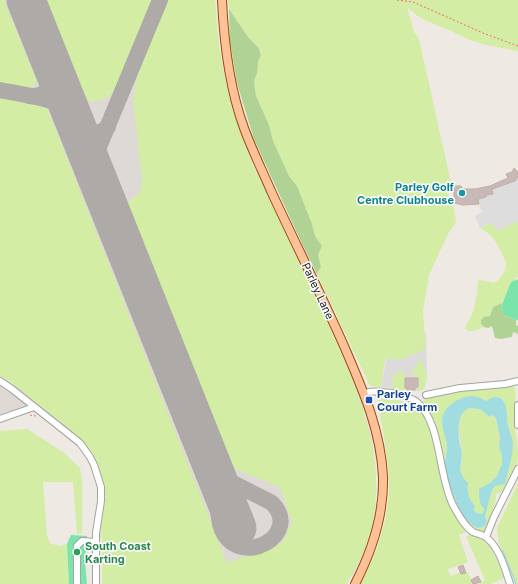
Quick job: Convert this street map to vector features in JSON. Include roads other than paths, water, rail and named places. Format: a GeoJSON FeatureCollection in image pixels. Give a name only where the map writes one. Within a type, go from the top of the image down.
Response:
{"type":"FeatureCollection","features":[{"type":"Feature","properties":{"kind":"main road","name":"Parley Lane"},"geometry":{"type":"LineString","coordinates":[[222,0],[225,47],[234,92],[244,128],[282,216],[337,330],[364,393],[377,434],[381,456],[382,477],[380,515],[370,553],[355,584]]}},
{"type":"Feature","properties":{"kind":"street"},"geometry":{"type":"LineString","coordinates":[[0,381],[80,443],[94,465],[98,475],[101,494],[96,542],[96,584]]}},
{"type":"Feature","properties":{"kind":"street"},"geometry":{"type":"LineString","coordinates":[[426,395],[460,388],[506,384],[518,381]]}},
{"type":"Feature","properties":{"kind":"street"},"geometry":{"type":"LineString","coordinates":[[364,393],[372,391],[397,394],[415,400],[418,403],[429,419],[452,504],[469,529],[486,537],[494,546],[503,564],[510,584]]}},
{"type":"Feature","properties":{"kind":"street"},"geometry":{"type":"LineString","coordinates":[[518,405],[518,425]]}},
{"type":"Feature","properties":{"kind":"street"},"geometry":{"type":"LineString","coordinates":[[0,419],[34,407]]}},
{"type":"Feature","properties":{"kind":"street"},"geometry":{"type":"LineString","coordinates":[[486,537],[494,517],[518,469]]}},
{"type":"Feature","properties":{"kind":"street"},"geometry":{"type":"LineString","coordinates":[[77,584],[77,546],[82,541],[96,542]]}},
{"type":"Feature","properties":{"kind":"water"},"geometry":{"type":"Polygon","coordinates":[[[465,397],[478,397],[487,401],[495,397],[503,400],[505,403],[508,425],[513,441],[513,449],[505,484],[495,486],[492,490],[485,516],[487,521],[485,526],[478,528],[470,524],[458,505],[448,481],[445,463],[447,448],[442,424],[443,416],[448,407],[465,397]],[[469,408],[462,414],[459,424],[462,453],[461,472],[462,476],[468,483],[468,492],[475,506],[474,510],[479,514],[483,513],[484,509],[480,502],[479,489],[490,483],[497,476],[502,464],[502,455],[499,446],[500,437],[496,418],[492,415],[490,417],[480,409],[469,408]]]}},
{"type":"Feature","properties":{"kind":"waterway"},"geometry":{"type":"LineString","coordinates":[[503,551],[516,584]]}},
{"type":"Feature","properties":{"kind":"place","name":"Parley Golf Centre Clubhouse"},"geometry":{"type":"Point","coordinates":[462,193]}},
{"type":"Feature","properties":{"kind":"place","name":"Parley Court Farm"},"geometry":{"type":"Point","coordinates":[369,400]}},
{"type":"Feature","properties":{"kind":"place","name":"South Coast Karting"},"geometry":{"type":"Point","coordinates":[77,552]}}]}
